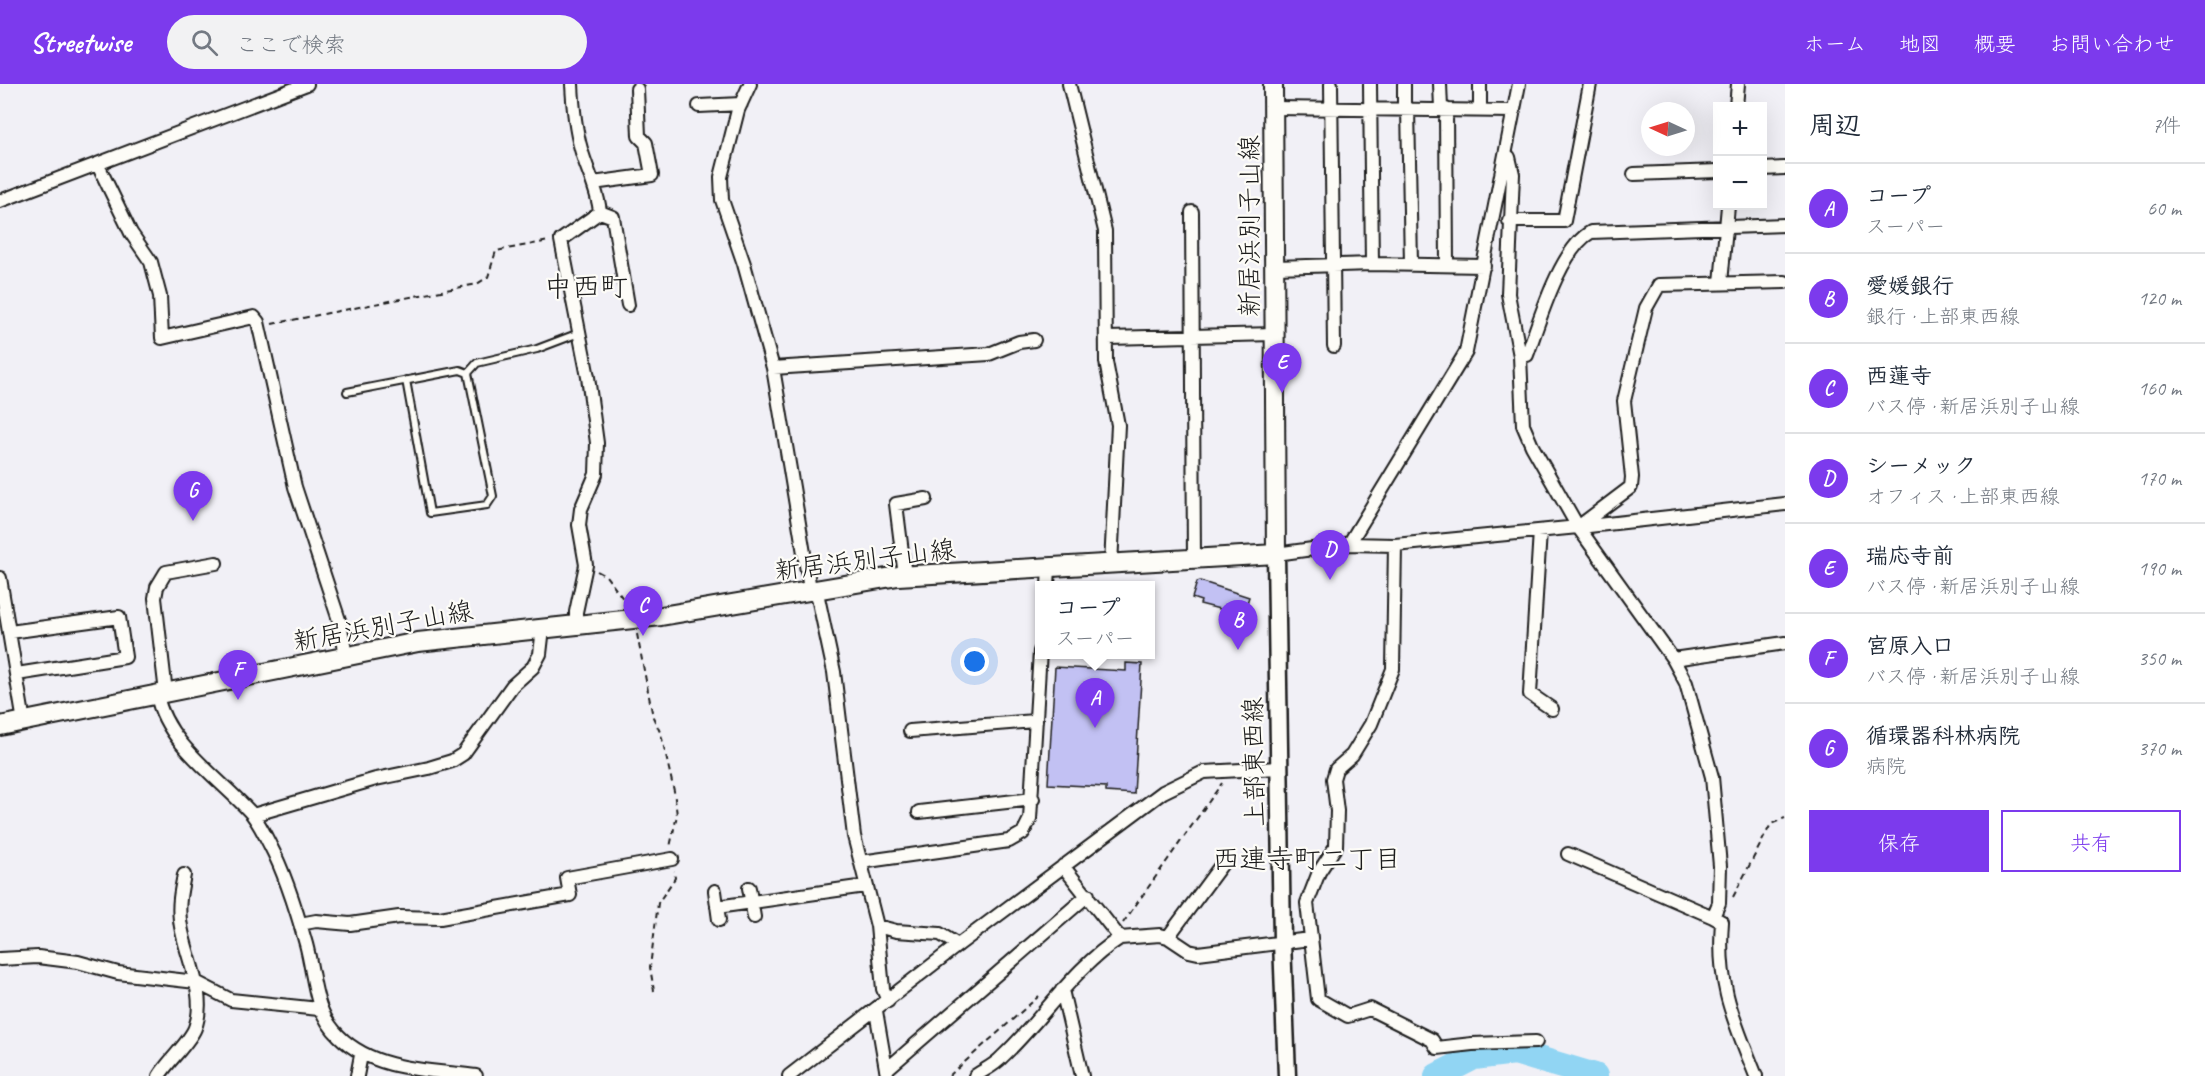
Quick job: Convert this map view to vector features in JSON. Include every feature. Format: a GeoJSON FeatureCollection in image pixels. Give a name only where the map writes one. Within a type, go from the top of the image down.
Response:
{"type":"FeatureCollection","features":[{"type":"Feature","properties":{"kind":"main road","name":"新居浜別子山線"},"geometry":{"type":"LineString","coordinates":[[0,726],[418,642],[634,618],[905,576],[1048,577],[1112,565],[1276,554],[1274,84]]}},
{"type":"Feature","properties":{"kind":"street"},"geometry":{"type":"LineString","coordinates":[[0,201],[307,84]]}},
{"type":"Feature","properties":{"kind":"street"},"geometry":{"type":"LineString","coordinates":[[572,84],[575,121],[581,151],[593,183],[600,212]]}},
{"type":"Feature","properties":{"kind":"street"},"geometry":{"type":"LineString","coordinates":[[750,84],[741,104],[722,177],[722,200],[744,264],[773,368],[813,589],[834,672],[854,836],[877,926],[883,989],[888,1001]]}},
{"type":"Feature","properties":{"kind":"street"},"geometry":{"type":"LineString","coordinates":[[1069,84],[1105,231],[1106,362],[1118,425],[1112,565]]}},
{"type":"Feature","properties":{"kind":"street"},"geometry":{"type":"LineString","coordinates":[[1332,84],[1334,346]]}},
{"type":"Feature","properties":{"kind":"street"},"geometry":{"type":"LineString","coordinates":[[1370,84],[1372,264]]}},
{"type":"Feature","properties":{"kind":"street"},"geometry":{"type":"LineString","coordinates":[[1404,84],[1411,264]]}},
{"type":"Feature","properties":{"kind":"street"},"geometry":{"type":"LineString","coordinates":[[1440,84],[1443,108],[1448,264]]}},
{"type":"Feature","properties":{"kind":"street"},"geometry":{"type":"LineString","coordinates":[[1480,84],[1480,110]]}},
{"type":"Feature","properties":{"kind":"street"},"geometry":{"type":"LineString","coordinates":[[1349,544],[1466,352],[1508,150],[1519,84]]}},
{"type":"Feature","properties":{"kind":"street"},"geometry":{"type":"LineString","coordinates":[[1509,221],[1564,221],[1590,84]]}},
{"type":"Feature","properties":{"kind":"street"},"geometry":{"type":"LineString","coordinates":[[1736,102],[1738,84]]}},
{"type":"Feature","properties":{"kind":"street"},"geometry":{"type":"LineString","coordinates":[[593,183],[652,175],[646,143],[639,136],[637,89]]}},
{"type":"Feature","properties":{"kind":"street"},"geometry":{"type":"LineString","coordinates":[[699,106],[741,104]]}},
{"type":"Feature","properties":{"kind":"street"},"geometry":{"type":"LineString","coordinates":[[1274,108],[1443,108],[1514,111]]}},
{"type":"Feature","properties":{"kind":"street"},"geometry":{"type":"LineString","coordinates":[[1508,150],[1513,174],[1509,221],[1508,294],[1520,356],[1523,424],[1532,446],[1578,527],[1673,659],[1686,683],[1712,777],[1720,866],[1718,920],[1720,952],[1726,999],[1756,1076]]}},
{"type":"Feature","properties":{"kind":"street"},"geometry":{"type":"LineString","coordinates":[[98,165],[131,232],[150,261],[160,296],[162,338],[254,317],[259,326],[295,487],[340,623],[346,656]]}},
{"type":"Feature","properties":{"kind":"street"},"geometry":{"type":"LineString","coordinates":[[1767,169],[1785,168]]}},
{"type":"Feature","properties":{"kind":"street"},"geometry":{"type":"LineString","coordinates":[[1634,174],[1713,171]]}},
{"type":"Feature","properties":{"kind":"street"},"geometry":{"type":"LineString","coordinates":[[1721,283],[1728,210]]}},
{"type":"Feature","properties":{"kind":"street"},"geometry":{"type":"LineString","coordinates":[[576,624],[576,612],[586,565],[579,525],[581,509],[596,474],[597,443],[561,240],[600,212]]}},
{"type":"Feature","properties":{"kind":"street"},"geometry":{"type":"LineString","coordinates":[[600,212],[613,217],[628,305]]}},
{"type":"Feature","properties":{"kind":"street"},"geometry":{"type":"LineString","coordinates":[[1192,212],[1194,560]]}},
{"type":"Feature","properties":{"kind":"street"},"geometry":{"type":"LineString","coordinates":[[1520,356],[1527,355],[1547,298],[1561,270],[1585,235],[1591,232],[1785,225]]}},
{"type":"Feature","properties":{"kind":"street"},"geometry":{"type":"LineString","coordinates":[[1275,267],[1372,264],[1484,266]]}},
{"type":"Feature","properties":{"kind":"street"},"geometry":{"type":"LineString","coordinates":[[1578,527],[1631,487],[1632,477],[1624,401],[1646,308],[1659,285],[1785,282]]}},
{"type":"Feature","properties":{"kind":"street"},"geometry":{"type":"LineString","coordinates":[[1107,338],[1275,334]]}},
{"type":"Feature","properties":{"kind":"street"},"geometry":{"type":"LineString","coordinates":[[773,368],[989,354],[1019,342],[1034,340]]}},
{"type":"Feature","properties":{"kind":"street"},"geometry":{"type":"LineString","coordinates":[[905,576],[896,504],[926,499]]}},
{"type":"Feature","properties":{"kind":"street"},"geometry":{"type":"LineString","coordinates":[[1276,554],[1349,544],[1395,545],[1540,531],[1785,504]]}},
{"type":"Feature","properties":{"kind":"street"},"geometry":{"type":"LineString","coordinates":[[1540,531],[1530,694],[1552,709]]}},
{"type":"Feature","properties":{"kind":"street"},"geometry":{"type":"LineString","coordinates":[[1395,545],[1393,669],[1371,724],[1352,755],[1336,769],[1333,779],[1337,811],[1336,846],[1310,890],[1307,903],[1318,999],[1348,1016],[1371,1009],[1432,1040],[1437,1048],[1472,1044],[1536,1042]]}},
{"type":"Feature","properties":{"kind":"street","name":"上部東西線"},"geometry":{"type":"LineString","coordinates":[[1276,554],[1282,941],[1287,1076]]}},
{"type":"Feature","properties":{"kind":"street"},"geometry":{"type":"LineString","coordinates":[[216,563],[166,572],[157,587],[155,598],[162,694],[159,708],[191,756],[253,815],[271,847],[300,924],[319,1009],[338,1035],[361,1054],[396,1066],[476,1076]]}},
{"type":"Feature","properties":{"kind":"street"},"geometry":{"type":"LineString","coordinates":[[0,578],[7,638],[17,674],[24,722]]}},
{"type":"Feature","properties":{"kind":"street"},"geometry":{"type":"LineString","coordinates":[[7,638],[119,617],[125,657],[17,674]]}},
{"type":"Feature","properties":{"kind":"street"},"geometry":{"type":"LineString","coordinates":[[253,815],[376,779],[452,762],[463,754],[512,686],[533,667],[540,654],[543,628]]}},
{"type":"Feature","properties":{"kind":"street"},"geometry":{"type":"LineString","coordinates":[[1673,659],[1785,643]]}},
{"type":"Feature","properties":{"kind":"street"},"geometry":{"type":"LineString","coordinates":[[861,861],[1009,842],[1023,833],[1030,819],[1033,799],[1039,659]]}},
{"type":"Feature","properties":{"kind":"street"},"geometry":{"type":"LineString","coordinates":[[910,731],[1035,721]]}},
{"type":"Feature","properties":{"kind":"street"},"geometry":{"type":"LineString","coordinates":[[789,1076],[876,1011],[958,945],[1163,792],[1204,772],[1279,768]]}},
{"type":"Feature","properties":{"kind":"street"},"geometry":{"type":"LineString","coordinates":[[919,813],[1033,799]]}},
{"type":"Feature","properties":{"kind":"street"},"geometry":{"type":"LineString","coordinates":[[1568,854],[1718,920]]}},
{"type":"Feature","properties":{"kind":"street"},"geometry":{"type":"LineString","coordinates":[[300,924],[316,921],[350,924],[399,917],[440,918],[570,895],[567,878],[672,859]]}},
{"type":"Feature","properties":{"kind":"street"},"geometry":{"type":"LineString","coordinates":[[1168,937],[1222,864]]}},
{"type":"Feature","properties":{"kind":"street"},"geometry":{"type":"LineString","coordinates":[[1063,866],[1120,938]]}},
{"type":"Feature","properties":{"kind":"street"},"geometry":{"type":"LineString","coordinates":[[159,1076],[168,1060],[194,1031],[199,1012],[196,982],[180,922],[179,902],[184,875]]}},
{"type":"Feature","properties":{"kind":"street"},"geometry":{"type":"LineString","coordinates":[[717,907],[865,886]]}},
{"type":"Feature","properties":{"kind":"street"},"geometry":{"type":"LineString","coordinates":[[749,888],[754,916]]}},
{"type":"Feature","properties":{"kind":"street"},"geometry":{"type":"LineString","coordinates":[[715,891],[719,920]]}},
{"type":"Feature","properties":{"kind":"street"},"geometry":{"type":"LineString","coordinates":[[887,1073],[1088,895]]}},
{"type":"Feature","properties":{"kind":"street"},"geometry":{"type":"LineString","coordinates":[[802,896],[804,910]]}},
{"type":"Feature","properties":{"kind":"street"},"geometry":{"type":"LineString","coordinates":[[877,926],[896,931],[940,934],[958,945]]}},
{"type":"Feature","properties":{"kind":"street"},"geometry":{"type":"LineString","coordinates":[[975,1076],[1002,1058],[1062,990],[1108,945],[1120,938],[1160,935],[1168,937],[1189,951],[1198,952],[1310,939]]}},
{"type":"Feature","properties":{"kind":"street"},"geometry":{"type":"LineString","coordinates":[[0,959],[38,957],[78,962],[118,973],[196,982],[231,1000],[319,1009]]}},
{"type":"Feature","properties":{"kind":"street"},"geometry":{"type":"LineString","coordinates":[[1062,990],[1082,1076]]}},
{"type":"Feature","properties":{"kind":"street"},"geometry":{"type":"LineString","coordinates":[[876,1011],[887,1073]]}},
{"type":"Feature","properties":{"kind":"street"},"geometry":{"type":"LineString","coordinates":[[357,1076],[361,1054]]}},
{"type":"Feature","properties":{"kind":"lane"},"geometry":{"type":"LineString","coordinates":[[468,374],[477,363],[537,350],[579,333]]}},
{"type":"Feature","properties":{"kind":"lane"},"geometry":{"type":"LineString","coordinates":[[346,392],[460,370],[468,374]]}},
{"type":"Feature","properties":{"kind":"lane"},"geometry":{"type":"LineString","coordinates":[[406,380],[430,513],[487,505],[493,496],[468,374]]}},
{"type":"Feature","properties":{"kind":"path"},"geometry":{"type":"LineString","coordinates":[[259,326],[477,284],[488,277],[496,251],[561,240]]}},
{"type":"Feature","properties":{"kind":"path"},"geometry":{"type":"LineString","coordinates":[[586,565],[606,576],[624,598],[634,618],[653,717],[661,734],[674,791],[677,815],[669,842],[675,878],[658,903],[650,967],[654,991]]}},
{"type":"Feature","properties":{"kind":"path"},"geometry":{"type":"LineString","coordinates":[[1718,920],[1771,824],[1785,818]]}},
{"type":"Feature","properties":{"kind":"building"},"geometry":{"type":"Polygon","coordinates":[[[1197,582],[1249,597],[1243,615],[1200,604],[1201,601],[1192,598],[1197,582]]]}},
{"type":"Feature","properties":{"kind":"building"},"geometry":{"type":"Polygon","coordinates":[[[1126,663],[1142,664],[1134,794],[1106,792],[1106,787],[1048,784],[1055,667],[1126,671],[1126,663]]]}},
{"type":"Feature","properties":{"kind":"waterway"},"geometry":{"type":"LineString","coordinates":[[1437,1076],[1474,1057],[1515,1052],[1595,1076]]}},
{"type":"Feature","properties":{"kind":"place","name":"瑞応寺前"},"geometry":{"type":"Point","coordinates":[1282,393]}},
{"type":"Feature","properties":{"kind":"place","name":"循環器科林病院"},"geometry":{"type":"Point","coordinates":[193,521]}},
{"type":"Feature","properties":{"kind":"place","name":"シーメック"},"geometry":{"type":"Point","coordinates":[1330,580]}},
{"type":"Feature","properties":{"kind":"place","name":"西蓮寺"},"geometry":{"type":"Point","coordinates":[643,636]}},
{"type":"Feature","properties":{"kind":"place","name":"愛媛銀行"},"geometry":{"type":"Point","coordinates":[1238,650]}},
{"type":"Feature","properties":{"kind":"place","name":"宮原入口"},"geometry":{"type":"Point","coordinates":[238,700]}},
{"type":"Feature","properties":{"kind":"place","name":"コープ"},"geometry":{"type":"Point","coordinates":[1095,728]}},
{"type":"Feature","properties":{"kind":"district","name":"中西町"},"geometry":{"type":"Point","coordinates":[586,286]}},
{"type":"Feature","properties":{"kind":"district","name":"西連寺町二丁目"},"geometry":{"type":"Point","coordinates":[1307,859]}}]}
